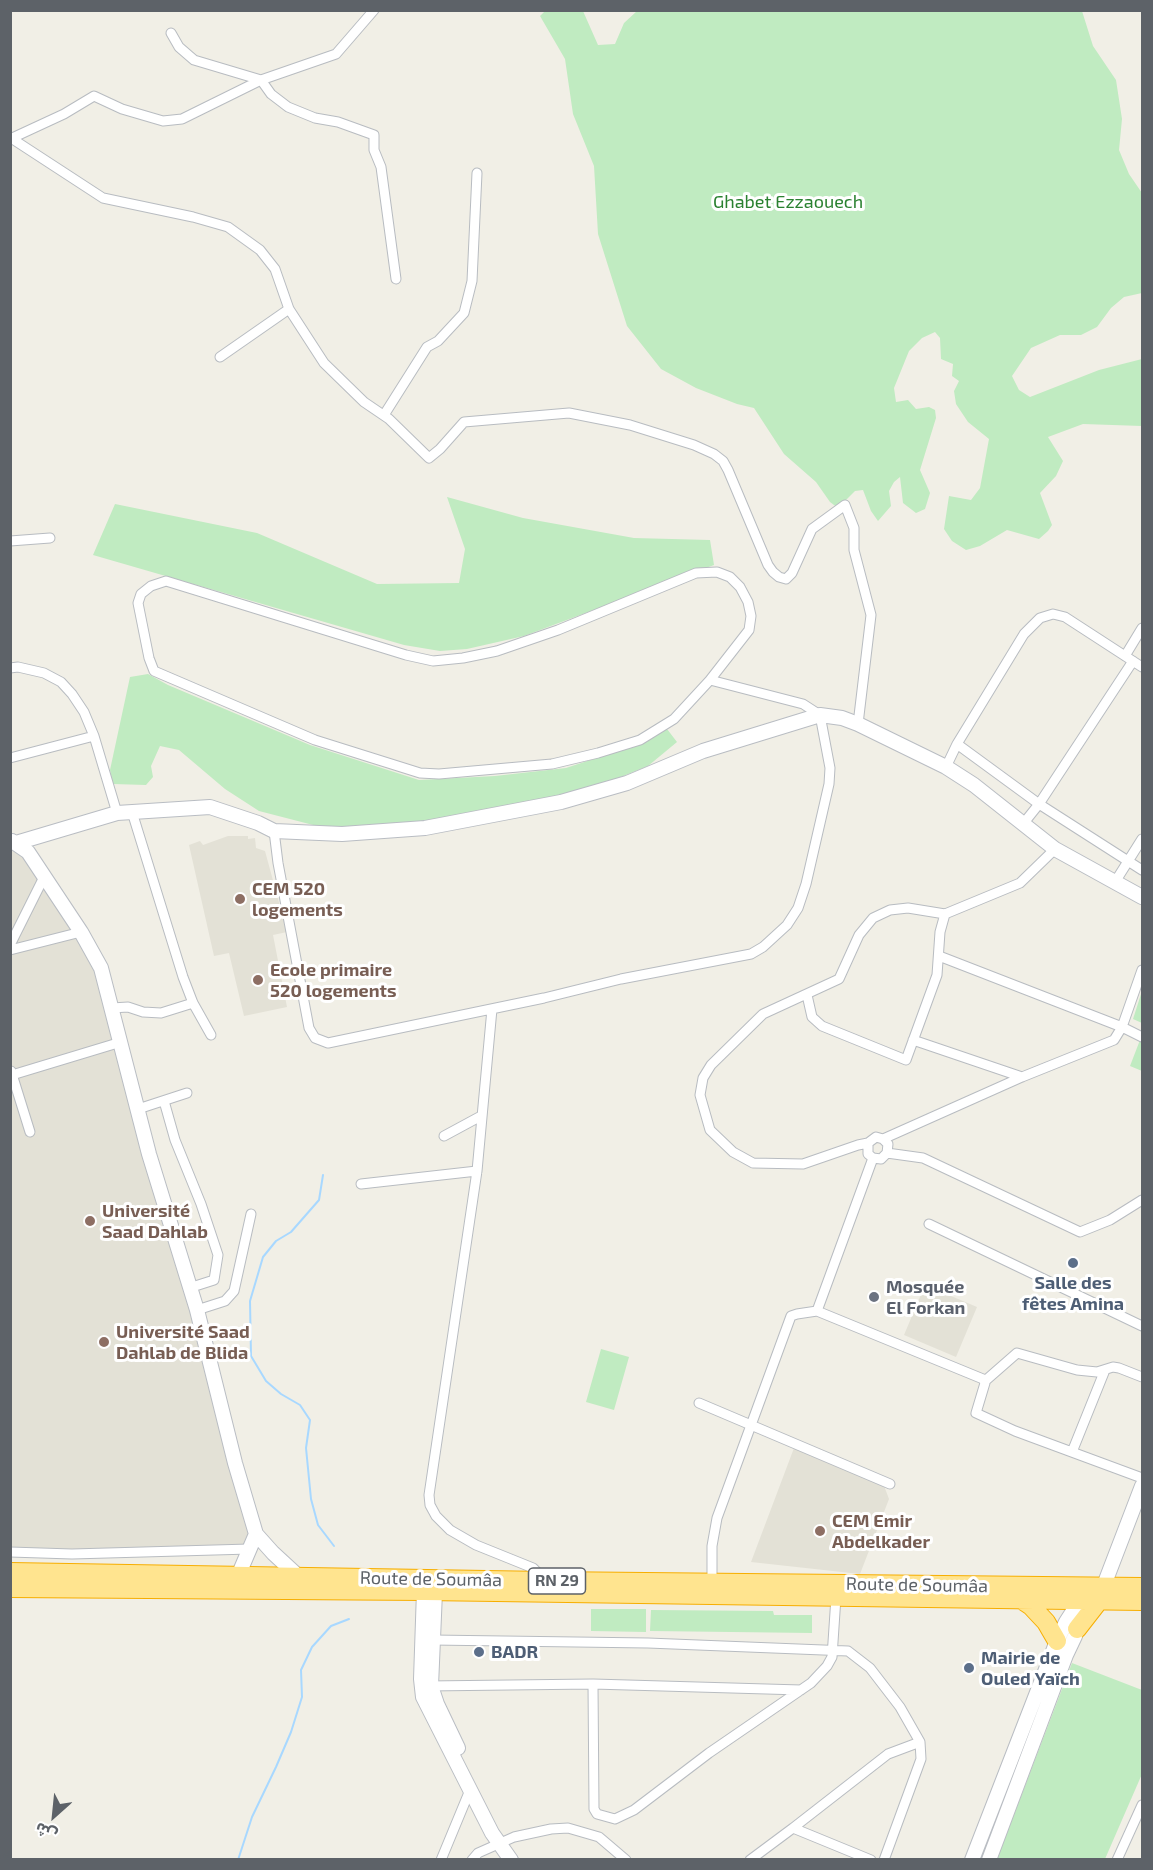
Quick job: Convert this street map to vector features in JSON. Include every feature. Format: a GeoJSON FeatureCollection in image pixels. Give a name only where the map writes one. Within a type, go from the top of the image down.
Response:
{"type":"FeatureCollection","features":[{"type":"Feature","properties":{"kind":"highway","name":"Route de Soumâa"},"geometry":{"type":"LineString","coordinates":[[10,1572],[299,1577],[547,1587],[1099,1591]]}},
{"type":"Feature","properties":{"kind":"highway","name":"Route de Soumâa"},"geometry":{"type":"LineString","coordinates":[[10,1588],[430,1592],[547,1587]]}},
{"type":"Feature","properties":{"kind":"highway","name":"RN 29"},"geometry":{"type":"LineString","coordinates":[[1099,1591],[1143,1587]]}},
{"type":"Feature","properties":{"kind":"highway","name":"Route de Soumâa"},"geometry":{"type":"LineString","coordinates":[[712,1589],[836,1597],[1078,1601],[1099,1591]]}},
{"type":"Feature","properties":{"kind":"highway","name":"RN 29"},"geometry":{"type":"LineString","coordinates":[[1099,1591],[1143,1601]]}},
{"type":"Feature","properties":{"kind":"highway"},"geometry":{"type":"LineString","coordinates":[[1071,1625],[1099,1591]]}},
{"type":"Feature","properties":{"kind":"highway"},"geometry":{"type":"LineString","coordinates":[[1022,1600],[1039,1613],[1057,1641]]}},
{"type":"Feature","properties":{"kind":"street"},"geometry":{"type":"LineString","coordinates":[[11,139],[64,114],[94,96],[122,109],[163,121],[182,119],[261,80],[336,54],[374,10]]}},
{"type":"Feature","properties":{"kind":"street"},"geometry":{"type":"LineString","coordinates":[[171,33],[179,47],[194,60],[261,80],[271,94],[288,107],[315,118],[338,122],[374,135],[374,150],[381,167],[396,279]]}},
{"type":"Feature","properties":{"kind":"street"},"geometry":{"type":"LineString","coordinates":[[11,139],[103,198],[228,227],[260,250],[275,269],[289,309],[324,363],[364,402],[384,415],[429,458],[464,422],[569,413],[630,425],[694,445],[714,454],[728,470],[768,565],[772,572],[786,579],[792,573],[812,529],[845,505],[854,528],[854,550],[871,615],[858,724]]}},
{"type":"Feature","properties":{"kind":"street"},"geometry":{"type":"LineString","coordinates":[[384,415],[427,347],[438,341],[464,313],[472,281],[477,173]]}},
{"type":"Feature","properties":{"kind":"street"},"geometry":{"type":"LineString","coordinates":[[220,357],[289,309]]}},
{"type":"Feature","properties":{"kind":"street"},"geometry":{"type":"LineString","coordinates":[[10,541],[50,538]]}},
{"type":"Feature","properties":{"kind":"street"},"geometry":{"type":"LineString","coordinates":[[717,572],[730,577],[740,587],[748,602],[751,616],[749,630],[710,680],[674,719],[640,740],[619,747],[552,764],[439,774],[420,773],[315,740],[154,671],[149,658],[138,603],[141,594],[146,590],[166,581],[406,655],[434,661],[497,651],[558,630],[696,573],[717,572]]}},
{"type":"Feature","properties":{"kind":"street"},"geometry":{"type":"LineString","coordinates":[[946,766],[1024,634],[1040,618],[1053,614],[1065,617],[1143,667]]}},
{"type":"Feature","properties":{"kind":"street"},"geometry":{"type":"LineString","coordinates":[[1023,824],[1039,804],[1129,658],[1143,628]]}},
{"type":"Feature","properties":{"kind":"street"},"geometry":{"type":"LineString","coordinates":[[10,668],[18,667],[44,673],[61,682],[72,694],[94,736],[117,813]]}},
{"type":"Feature","properties":{"kind":"street"},"geometry":{"type":"LineString","coordinates":[[274,831],[309,1028],[315,1038],[328,1043],[544,998],[621,978],[751,954],[763,947],[787,925],[798,908],[806,884],[829,784],[830,768],[820,716],[803,704],[710,680]]}},
{"type":"Feature","properties":{"kind":"street"},"geometry":{"type":"LineString","coordinates":[[13,841],[117,813],[210,807],[258,823],[274,831],[342,834],[425,828],[561,802],[627,783],[703,752],[820,716],[842,718],[858,724],[946,766],[974,785],[1055,849],[1143,897]]}},
{"type":"Feature","properties":{"kind":"street"},"geometry":{"type":"LineString","coordinates":[[10,758],[94,736]]}},
{"type":"Feature","properties":{"kind":"street"},"geometry":{"type":"LineString","coordinates":[[957,744],[1039,804],[1143,870]]}},
{"type":"Feature","properties":{"kind":"street"},"geometry":{"type":"LineString","coordinates":[[132,812],[183,977],[193,1003],[211,1035]]}},
{"type":"Feature","properties":{"kind":"street"},"geometry":{"type":"LineString","coordinates":[[1115,882],[1143,839]]}},
{"type":"Feature","properties":{"kind":"street"},"geometry":{"type":"LineString","coordinates":[[13,841],[28,852],[81,932],[100,968],[138,1109],[197,1310],[235,1463],[256,1534],[273,1554],[299,1577]]}},
{"type":"Feature","properties":{"kind":"street"},"geometry":{"type":"LineString","coordinates":[[868,1143],[868,1154],[873,1158],[881,1159],[887,1153],[888,1144],[876,1137],[868,1143],[803,1164],[753,1163],[733,1152],[710,1130],[700,1095],[703,1078],[711,1065],[763,1014],[839,980],[859,935],[873,918],[890,910],[908,908],[945,914],[1020,883],[1055,849]]}},
{"type":"Feature","properties":{"kind":"street"},"geometry":{"type":"LineString","coordinates":[[10,945],[44,877]]}},
{"type":"Feature","properties":{"kind":"street"},"geometry":{"type":"LineString","coordinates":[[807,994],[812,1017],[822,1026],[906,1060],[937,975],[940,932],[945,914]]}},
{"type":"Feature","properties":{"kind":"street"},"geometry":{"type":"LineString","coordinates":[[10,950],[81,932]]}},
{"type":"Feature","properties":{"kind":"street"},"geometry":{"type":"LineString","coordinates":[[939,956],[1143,1037]]}},
{"type":"Feature","properties":{"kind":"street"},"geometry":{"type":"LineString","coordinates":[[883,1139],[1022,1077],[1114,1040],[1122,1027],[1143,970]]}},
{"type":"Feature","properties":{"kind":"street"},"geometry":{"type":"LineString","coordinates":[[112,1008],[128,1007],[143,1012],[161,1013],[193,1003]]}},
{"type":"Feature","properties":{"kind":"street"},"geometry":{"type":"LineString","coordinates":[[492,1009],[477,1172],[429,1496],[430,1505],[436,1516],[450,1530],[476,1545],[533,1568],[547,1587]]}},
{"type":"Feature","properties":{"kind":"street"},"geometry":{"type":"LineString","coordinates":[[913,1040],[1022,1077]]}},
{"type":"Feature","properties":{"kind":"street"},"geometry":{"type":"LineString","coordinates":[[30,1132],[11,1072],[121,1042]]}},
{"type":"Feature","properties":{"kind":"street"},"geometry":{"type":"LineString","coordinates":[[138,1109],[187,1093]]}},
{"type":"Feature","properties":{"kind":"street"},"geometry":{"type":"LineString","coordinates":[[164,1101],[175,1140],[201,1204],[218,1255],[214,1280],[189,1288]]}},
{"type":"Feature","properties":{"kind":"street"},"geometry":{"type":"LineString","coordinates":[[444,1136],[481,1116]]}},
{"type":"Feature","properties":{"kind":"street"},"geometry":{"type":"LineString","coordinates":[[887,1153],[923,1158],[1080,1232],[1110,1220],[1143,1200]]}},
{"type":"Feature","properties":{"kind":"street"},"geometry":{"type":"LineString","coordinates":[[817,1311],[873,1158]]}},
{"type":"Feature","properties":{"kind":"street"},"geometry":{"type":"LineString","coordinates":[[361,1184],[477,1172]]}},
{"type":"Feature","properties":{"kind":"street"},"geometry":{"type":"LineString","coordinates":[[197,1310],[225,1301],[234,1291],[252,1214]]}},
{"type":"Feature","properties":{"kind":"street"},"geometry":{"type":"LineString","coordinates":[[929,1224],[1143,1326]]}},
{"type":"Feature","properties":{"kind":"street"},"geometry":{"type":"LineString","coordinates":[[712,1589],[713,1531],[791,1316],[817,1311],[985,1381]]}},
{"type":"Feature","properties":{"kind":"street"},"geometry":{"type":"LineString","coordinates":[[1143,1377],[1113,1367],[1090,1372],[1077,1370],[1017,1353],[985,1381],[976,1413],[1015,1431],[1143,1478]]}},
{"type":"Feature","properties":{"kind":"street"},"geometry":{"type":"LineString","coordinates":[[1072,1452],[1105,1370]]}},
{"type":"Feature","properties":{"kind":"street"},"geometry":{"type":"LineString","coordinates":[[699,1403],[890,1484]]}},
{"type":"Feature","properties":{"kind":"street"},"geometry":{"type":"LineString","coordinates":[[1099,1591],[1143,1486]]}},
{"type":"Feature","properties":{"kind":"street"},"geometry":{"type":"LineString","coordinates":[[238,1576],[256,1534]]}},
{"type":"Feature","properties":{"kind":"street"},"geometry":{"type":"LineString","coordinates":[[10,1552],[72,1554],[250,1549]]}},
{"type":"Feature","properties":{"kind":"street"},"geometry":{"type":"LineString","coordinates":[[430,1592],[432,1640],[426,1686],[511,1860]]}},
{"type":"Feature","properties":{"kind":"street"},"geometry":{"type":"LineString","coordinates":[[430,1592],[426,1686],[428,1708],[470,1790],[503,1842],[521,1860]]}},
{"type":"Feature","properties":{"kind":"street"},"geometry":{"type":"LineString","coordinates":[[593,1684],[594,1809],[597,1815],[615,1819],[634,1810],[709,1753],[801,1690],[827,1666],[834,1650],[836,1597]]}},
{"type":"Feature","properties":{"kind":"street"},"geometry":{"type":"LineString","coordinates":[[989,1860],[1078,1601]]}},
{"type":"Feature","properties":{"kind":"street"},"geometry":{"type":"LineString","coordinates":[[972,1860],[1057,1641],[1071,1625]]}},
{"type":"Feature","properties":{"kind":"street"},"geometry":{"type":"LineString","coordinates":[[432,1640],[648,1643],[848,1651],[870,1668],[900,1707],[920,1742],[921,1759],[884,1860]]}},
{"type":"Feature","properties":{"kind":"street"},"geometry":{"type":"LineString","coordinates":[[426,1686],[593,1684],[801,1690]]}},
{"type":"Feature","properties":{"kind":"street"},"geometry":{"type":"LineString","coordinates":[[750,1860],[888,1754],[920,1742]]}},
{"type":"Feature","properties":{"kind":"street"},"geometry":{"type":"LineString","coordinates":[[441,1860],[470,1790]]}},
{"type":"Feature","properties":{"kind":"street"},"geometry":{"type":"LineString","coordinates":[[1117,1860],[1143,1805]]}},
{"type":"Feature","properties":{"kind":"street"},"geometry":{"type":"LineString","coordinates":[[472,1860],[478,1853],[503,1842],[551,1829],[568,1828],[598,1838],[626,1860]]}},
{"type":"Feature","properties":{"kind":"street"},"geometry":{"type":"LineString","coordinates":[[793,1828],[871,1860]]}},
{"type":"Feature","properties":{"kind":"shaded area","name":"CEM 520 logements"},"geometry":{"type":"Polygon","coordinates":[[[228,836],[255,838],[256,848],[265,851],[287,932],[273,935],[287,1007],[244,1016],[229,953],[214,956],[189,845],[200,841],[203,845],[228,836]]]}},
{"type":"Feature","properties":{"kind":"shaded area","name":"Université Saad Dahlab"},"geometry":{"type":"Polygon","coordinates":[[[11,840],[16,843],[101,968],[256,1534],[250,1549],[11,1552],[11,840]]]}},
{"type":"Feature","properties":{"kind":"shaded area"},"geometry":{"type":"Polygon","coordinates":[[[925,1285],[977,1307],[956,1357],[904,1335],[925,1285]]]}},
{"type":"Feature","properties":{"kind":"shaded area","name":"CEM Emir Abdelkader"},"geometry":{"type":"Polygon","coordinates":[[[794,1448],[883,1483],[889,1499],[860,1574],[751,1562],[794,1448]]]}},
{"type":"Feature","properties":{"kind":"green space","name":"Ghabet Ezzaouech"},"geometry":{"type":"Polygon","coordinates":[[[545,11],[583,11],[598,45],[615,44],[624,23],[637,11],[1082,11],[1093,46],[1116,80],[1122,119],[1119,150],[1129,174],[1142,193],[1142,293],[1124,297],[1111,308],[1097,327],[1081,335],[1060,335],[1031,348],[1012,376],[1019,390],[1030,397],[1099,370],[1142,359],[1142,426],[1083,424],[1048,437],[1063,461],[1056,476],[1040,493],[1052,525],[1048,531],[1039,539],[1007,530],[980,546],[966,550],[952,541],[944,529],[949,496],[971,500],[980,488],[989,439],[968,422],[956,404],[954,391],[959,381],[952,376],[953,364],[941,359],[940,338],[935,332],[922,338],[909,351],[894,388],[896,402],[908,400],[916,409],[929,407],[935,410],[936,418],[920,470],[930,493],[925,509],[916,513],[903,503],[900,477],[889,491],[891,506],[878,521],[871,511],[863,490],[855,491],[838,508],[830,502],[816,482],[784,454],[754,408],[696,388],[661,369],[627,326],[598,234],[594,166],[573,114],[565,59],[540,16],[545,11]]]}},
{"type":"Feature","properties":{"kind":"green space"},"geometry":{"type":"Polygon","coordinates":[[[447,497],[523,518],[634,538],[710,540],[714,565],[524,636],[467,649],[440,651],[404,645],[93,555],[115,504],[257,533],[377,584],[459,583],[465,549],[447,497]]]}},
{"type":"Feature","properties":{"kind":"green space"},"geometry":{"type":"Polygon","coordinates":[[[148,674],[168,685],[310,745],[419,780],[495,776],[566,768],[642,743],[667,729],[677,742],[648,766],[591,789],[535,804],[409,825],[358,828],[317,826],[259,811],[225,789],[179,750],[160,746],[151,766],[153,777],[146,785],[113,784],[110,770],[130,677],[148,674]]]}},
{"type":"Feature","properties":{"kind":"green space"},"geometry":{"type":"Polygon","coordinates":[[[1142,991],[1142,1023],[1133,1019],[1142,991]]]}},
{"type":"Feature","properties":{"kind":"green space"},"geometry":{"type":"Polygon","coordinates":[[[1140,1040],[1142,1041],[1142,1071],[1130,1066],[1140,1040]]]}},
{"type":"Feature","properties":{"kind":"green space"},"geometry":{"type":"Polygon","coordinates":[[[601,1349],[629,1357],[614,1410],[586,1402],[601,1349]]]}},
{"type":"Feature","properties":{"kind":"green space"},"geometry":{"type":"Polygon","coordinates":[[[591,1609],[646,1609],[646,1632],[591,1631],[591,1609]]]}},
{"type":"Feature","properties":{"kind":"green space"},"geometry":{"type":"Polygon","coordinates":[[[651,1610],[773,1611],[774,1615],[812,1615],[812,1633],[650,1631],[651,1610]]]}},
{"type":"Feature","properties":{"kind":"green space"},"geometry":{"type":"Polygon","coordinates":[[[1072,1663],[1142,1690],[1142,1774],[1105,1859],[997,1859],[1072,1663]]]}},
{"type":"Feature","properties":{"kind":"waterway"},"geometry":{"type":"LineString","coordinates":[[323,1175],[319,1200],[291,1232],[276,1241],[263,1257],[250,1301],[251,1356],[266,1381],[281,1394],[300,1405],[310,1420],[306,1448],[311,1499],[318,1525],[334,1546]]}},
{"type":"Feature","properties":{"kind":"waterway"},"geometry":{"type":"LineString","coordinates":[[238,1860],[252,1817],[291,1732],[302,1697],[301,1670],[312,1647],[331,1626],[349,1619]]}},
{"type":"Feature","properties":{"kind":"place","name":"CEM 520 logements"},"geometry":{"type":"Point","coordinates":[240,899]}},
{"type":"Feature","properties":{"kind":"place","name":"Ecole primaire 520 logements"},"geometry":{"type":"Point","coordinates":[258,980]}},
{"type":"Feature","properties":{"kind":"place","name":"Université Saad Dahlab"},"geometry":{"type":"Point","coordinates":[90,1221]}},
{"type":"Feature","properties":{"kind":"place","name":"Salle des fêtes Amina"},"geometry":{"type":"Point","coordinates":[1073,1263]}},
{"type":"Feature","properties":{"kind":"place","name":"Mosquée El Forkan"},"geometry":{"type":"Point","coordinates":[874,1297]}},
{"type":"Feature","properties":{"kind":"place","name":"Université Saad Dahlab de Blida"},"geometry":{"type":"Point","coordinates":[104,1342]}},
{"type":"Feature","properties":{"kind":"place","name":"CEM Emir Abdelkader"},"geometry":{"type":"Point","coordinates":[820,1531]}},
{"type":"Feature","properties":{"kind":"place","name":"BADR"},"geometry":{"type":"Point","coordinates":[479,1652]}},
{"type":"Feature","properties":{"kind":"place","name":"Mairie de Ouled Yaïch"},"geometry":{"type":"Point","coordinates":[969,1668]}}]}
